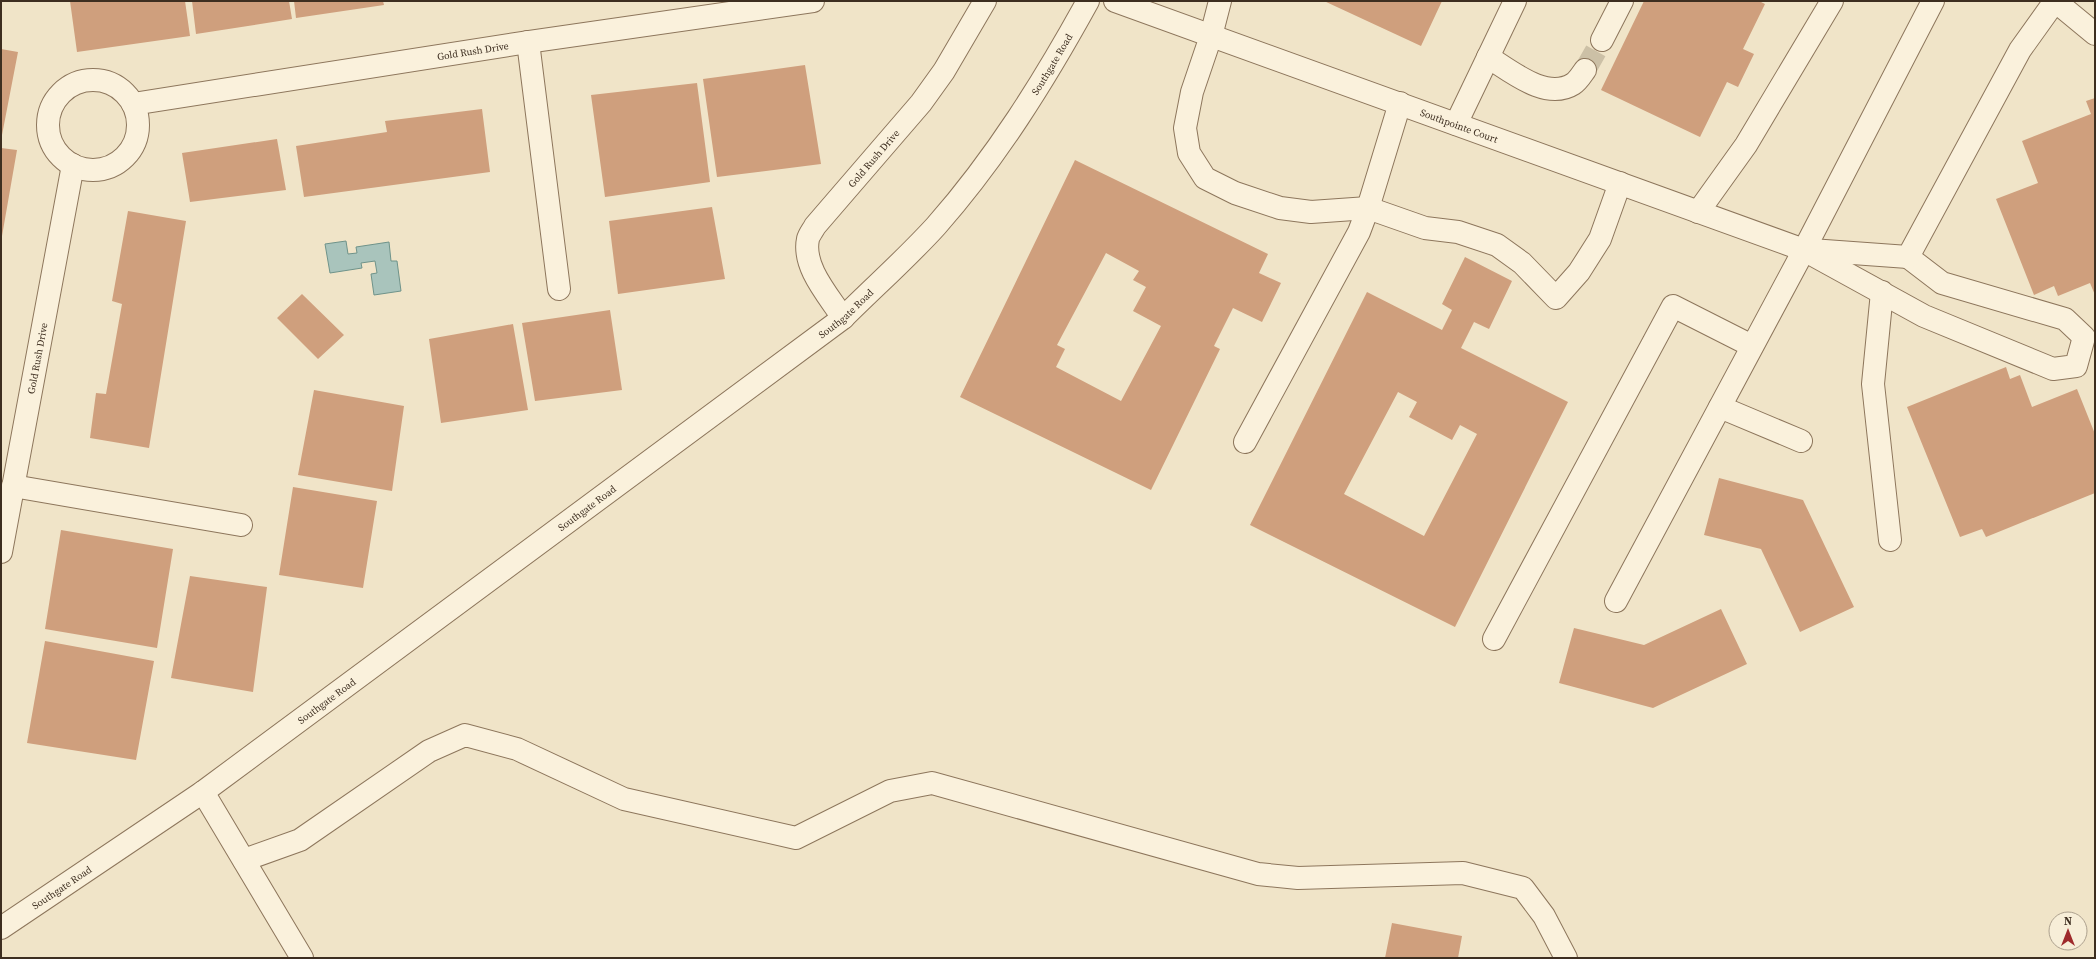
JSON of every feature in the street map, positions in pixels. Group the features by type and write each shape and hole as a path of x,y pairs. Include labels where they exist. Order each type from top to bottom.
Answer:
{"street":[{"name":"Gold Rush Drive","path":"133,104 528,42 813,1"},
{"name":"Gold Rush Drive","path":"843,318 814,273 807,256 808,239 815,226 921,103 944,71 985,1"},
{"name":"Southgate Road","path":"1,928 203,792 843,318 935,227 995,153 1036,89 1088,1"},
{"name":"Southpointe Court","path":"1115,1 1804,250"},
{"path":"1220,1 1211,36 1192,92 1185,128 1189,152 1205,178 1235,193 1280,208 1311,212 1368,208 1425,228 1458,232 1497,246 1522,263 1556,298 1579,272 1600,239 1620,183"},
{"path":"1456,124 1515,1"},
{"path":"1602,40 1622,1"},
{"path":"1698,212 1746,145 1832,1"},
{"path":"1616,601 1804,250 1933,1"},
{"path":"1908,257 2020,50 2055,1 2095,34"},
{"path":"528,42 559,289"},
{"path":"1488,58 1533,84 1547,88 1562,89 1575,84 1585,70"},
{"path":"93,79 113,84 126,93 133,104 138,119 137,135 132,148 114,165 89,170 73,165 60,156 49,136 48,121 50,111 57,97 78,82 93,79"},
{"path":"1245,442 1359,232 1368,208 1400,103"},
{"name":"Gold Rush Drive","path":"1,552 73,165"},
{"path":"1804,250 1908,257 1942,283 2065,319 2089,341 2076,366 2053,369 1924,316 1804,250"},
{"path":"1882,292 1873,384 1890,540"},
{"path":"1494,639 1673,306 1752,346"},
{"path":"1720,407 1801,441"},
{"path":"14,486 241,525"},
{"path":"244,860 300,840 429,752 465,735 517,749 624,799 796,838 890,791 932,783 1258,874 1298,878 1463,873 1523,888 1544,916 1566,958"},
{"path":"203,792 302,958"}],"water":[{"path":"346,241 348,254 357,253 356,247 389,242 391,261 397,261 401,291 374,295 371,274 377,273 375,261 361,263 362,268 330,273 325,244"}],"building":[{"path":"70,1 185,1 190,36 77,52"},
{"path":"192,1 289,1 292,19 196,34"},
{"path":"294,1 383,1 384,5 296,18"},
{"path":"1324,1 1442,1 1421,46"},
{"path":"1644,1 1759,1 1765,4 1743,49 1754,54 1738,87 1727,82 1700,137 1601,90"},
{"path":"1,49 18,52 2,135 1,135"},
{"path":"805,65 821,164 717,177 703,79"},
{"path":"697,83 710,182 605,197 591,95"},
{"path":"2095,98 2095,295 2090,283 2058,296 2054,286 2034,295 1996,199 2038,183 2022,141 2091,114 2086,101"},
{"path":"482,109 490,172 304,197 296,146 387,132 385,121"},
{"path":"277,139 286,190 190,202 182,153"},
{"path":"1,148 17,150 2,236 1,236"},
{"path":"1075,160 1268,254 1259,273 1281,283 1262,322 1233,308 1214,346 1220,349 1151,490 960,397","holes":["1106,253 1139,271 1133,280 1146,287 1133,311 1161,326 1121,401 1056,367 1065,349 1057,345"]},
{"path":"712,207 725,279 618,294 609,221"},
{"path":"128,211 186,221 149,448 90,438 96,393 106,394 122,304 112,301"},
{"path":"1465,257 1512,281 1489,329 1474,322 1461,348 1568,402 1455,627 1250,525 1367,292 1442,330 1452,310 1442,304","holes":["1398,392 1417,402 1409,417 1452,440 1460,425 1477,434 1424,536 1344,494"]},
{"path":"302,294 344,335 318,359 277,318"},
{"path":"610,310 622,390 535,401 522,323"},
{"path":"513,324 528,410 441,423 429,339"},
{"path":"2006,367 2010,379 2020,375 2032,407 2077,389 2095,434 2095,493 1986,537 1982,529 1960,537 1907,407"},
{"path":"314,390 404,406 392,491 298,475"},
{"path":"1719,478 1803,500 1854,607 1800,632 1761,549 1704,535"},
{"path":"293,487 377,501 363,588 279,575"},
{"path":"61,530 173,549 157,648 45,629"},
{"path":"190,576 267,587 253,692 171,678"},
{"path":"1721,609 1747,664 1653,708 1559,683 1574,628 1644,645"},
{"path":"45,641 154,661 136,760 27,743"},
{"path":"1392,923 1462,936 1458,958 1385,958"}],"tunnel":[{"path":"1585,70 1602,40"}]}
